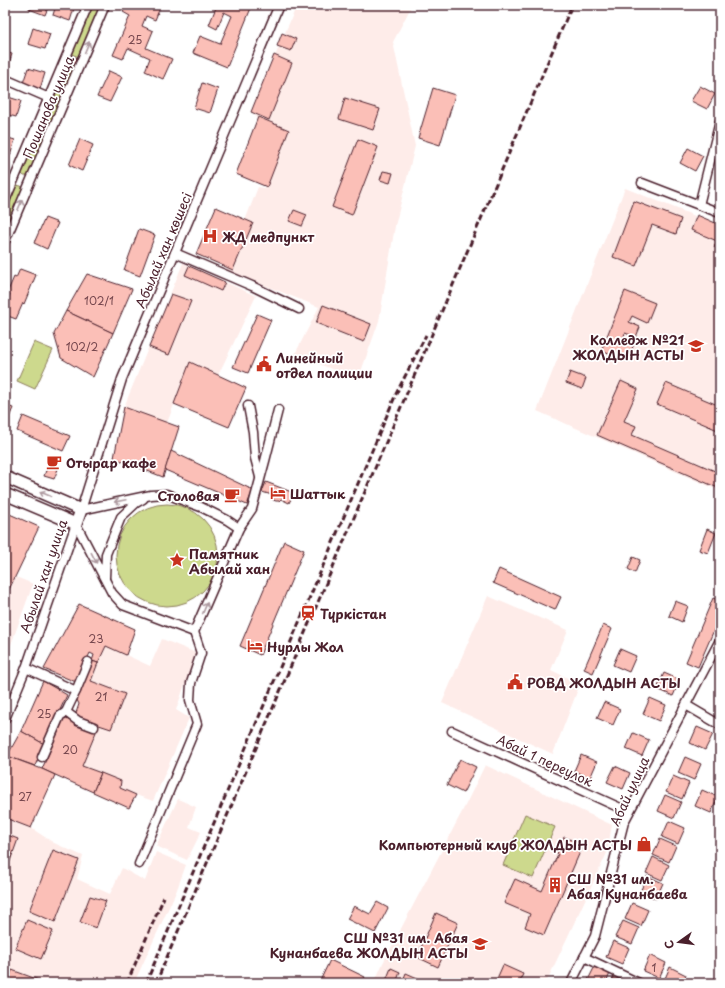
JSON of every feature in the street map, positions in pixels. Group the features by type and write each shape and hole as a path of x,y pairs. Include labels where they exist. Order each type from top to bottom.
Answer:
{"street":[{"name":"Пошанова улица","path":"5,202 88,5"},
{"name":"Пошанова улица","path":"5,241 105,5"},
{"name":"Абылай хан көшесі","path":"81,510 122,379 279,5"},
{"path":"5,79 48,98"},
{"path":"699,205 720,121"},
{"path":"642,183 720,213"},
{"path":"175,253 252,286 299,309"},
{"path":"248,406 253,432 255,458 260,478"},
{"path":"139,864 197,724 190,700 192,683 201,653 194,632 239,528 252,509 278,410"},
{"path":"5,477 81,510 151,495 166,494 202,507 239,528"},
{"path":"5,494 76,524 104,579 112,592 123,605 194,632"},
{"path":"104,579 106,554 121,517 136,503 151,495"},
{"name":"Абылай хан улица","path":"5,719 26,668 81,510"},
{"name":"Абай улица","path":"571,983 594,936 624,822 720,640"},
{"path":"42,756 60,716 66,712 88,662"},
{"path":"26,668 76,691"},
{"path":"686,704 720,725"},
{"path":"66,712 78,720 94,727"},
{"name":"Абай 1 переулок","path":"452,731 629,812"},
{"path":"584,957 639,983"}],"shaded area":[{"path":"297,5 412,5 393,42 415,146 395,226 379,321 358,380 295,354 319,307 226,270 258,187 264,188 285,132 257,122 253,107"},
{"path":"625,188 720,226 720,491 537,411"},
{"path":"183,263 256,296 218,375 190,363 167,423 124,407"},
{"path":"16,577 33,584 5,661 5,598"},
{"path":"488,596 568,630 551,670 580,684 553,754 442,703"},
{"path":"162,639 196,653 176,710 189,718 153,801 120,788 121,781 82,766 99,725 111,729 125,695 91,681 106,646 150,666"},
{"path":"485,765 612,825 607,853 546,983 374,983 383,963"},
{"path":"178,799 196,807 189,827 201,832 187,860 156,846"},
{"path":"5,818 31,828 54,843 83,856 77,879 110,894 122,868 145,881 156,852 186,865 176,892 134,983 5,983"}],"green space":[{"path":"92,5 101,5 79,57 71,54"},
{"path":"68,63 75,66 28,176 24,176 21,173"},
{"path":"16,185 21,186 24,189 5,232 5,211"},
{"path":"34,342 53,350 35,389 17,381"},
{"path":"167,504 186,508 203,519 214,536 218,555 214,574 203,591 186,602 167,606 148,602 131,591 120,574 116,555 120,536 131,519 148,508"},
{"path":"525,814 555,827 533,878 503,865"}],"building":[{"path":"30,5 49,5 45,15 29,9"},
{"path":"56,5 75,5 70,21 53,15"},
{"path":"126,5 161,5 155,20 146,16 142,26 153,31 146,48 172,59 163,79 145,71 150,58 128,48 123,59 113,55 130,16 123,12"},
{"path":"217,5 243,5 251,8 227,67 193,53 200,36 220,44 232,16 224,12 217,29 209,25"},
{"path":"33,28 50,34 45,49 28,44"},
{"path":"282,33 296,39 291,51 277,46"},
{"path":"5,52 12,54 7,70 5,69"},
{"path":"274,55 292,63 269,120 251,112"},
{"path":"73,56 77,58 75,63 71,61"},
{"path":"28,68 45,73 40,89 23,83"},
{"path":"109,71 122,77 110,102 97,97"},
{"path":"202,83 218,89 210,113 194,108"},
{"path":"700,86 715,94 707,109 691,101"},
{"path":"433,88 455,95 440,145 418,138"},
{"path":"5,96 21,101 16,117 5,114"},
{"path":"345,98 380,109 373,130 339,119"},
{"path":"258,117 289,130 267,187 236,174"},
{"path":"5,137 15,140 10,156 5,154"},
{"path":"80,139 93,145 82,171 69,165"},
{"path":"358,139 378,147 352,215 332,207"},
{"path":"688,148 703,156 695,171 680,163"},
{"path":"383,171 393,173 390,183 380,180"},
{"path":"634,201 681,219 676,234 652,225 636,266 613,257"},
{"path":"216,207 253,223 233,270 196,254"},
{"path":"294,210 307,215 302,226 289,221"},
{"path":"697,215 720,225 720,249 714,247 717,241 691,230"},
{"path":"45,218 58,223 47,249 34,243"},
{"path":"139,229 155,235 140,276 124,270"},
{"path":"189,266 225,282 221,291 185,275"},
{"path":"20,269 36,275 16,319 5,315 5,300 7,301 10,294 7,293 14,277 16,278"},
{"path":"87,274 132,289 113,333 66,311"},
{"path":"625,291 655,303 647,323 632,316 629,322 640,327 636,337 625,333 623,339 634,344 627,361 601,351"},
{"path":"171,294 191,301 169,355 149,347"},
{"path":"323,305 371,324 364,342 316,323"},
{"path":"66,311 113,333 93,377 61,358 54,334"},
{"path":"257,314 271,320 248,373 233,367"},
{"path":"190,362 246,388 229,427 174,404"},
{"path":"570,372 586,378 582,389 566,383"},
{"path":"621,381 638,389 624,421 636,426 632,435 715,471 718,463 720,464 720,482 718,488 597,435"},
{"path":"666,383 720,406 720,431 657,404"},
{"path":"5,405 13,408 6,425 5,424"},
{"path":"124,407 179,427 163,477 114,458"},
{"path":"23,416 70,436 63,451 17,431"},
{"path":"171,451 253,490 247,505 165,470"},
{"path":"48,465 58,469 54,479 44,476"},
{"name":"Шаттык","path":"266,482 294,493 289,503 281,499 279,501 273,500 272,495 262,492"},
{"path":"5,512 39,527 5,598"},
{"path":"707,529 716,533 708,553 699,550"},
{"name":"Түркістан","path":"284,541 304,550 260,655 240,646"},
{"path":"633,557 640,560 635,573 628,569"},
{"path":"499,569 561,597 555,610 493,583"},
{"path":"713,598 720,601 720,616 698,667 686,662"},
{"path":"675,601 688,606 682,622 669,616"},
{"path":"79,604 135,629 126,655 106,646 98,663 92,661 94,655 90,653 76,682 44,669"},
{"path":"603,625 612,629 593,673 584,669"},
{"path":"620,649 636,656 629,672 613,665"},
{"path":"92,661 98,663 91,681 125,694 111,729 75,716 79,704 76,698"},
{"path":"664,673 680,680 673,696 657,689"},
{"path":"43,681 67,695 44,744 21,731"},
{"path":"650,698 666,705 659,721 643,714"},
{"path":"604,702 620,709 613,725 597,718"},
{"path":"64,718 96,732 82,766 101,773 93,792 42,769"},
{"path":"697,727 713,734 705,750 690,743"},
{"path":"21,731 44,744 35,766 7,756"},
{"path":"633,733 649,740 642,756 626,749"},
{"path":"581,755 597,762 590,778 574,771"},
{"path":"7,756 55,775 31,828 5,818 5,762"},
{"path":"685,757 701,764 694,780 678,773"},
{"path":"460,759 476,767 463,793 447,785"},
{"path":"615,766 630,773 623,789 607,782"},
{"path":"101,773 121,781 120,788 136,795 129,808 93,792"},
{"path":"673,776 689,783 682,799 666,792"},
{"path":"702,790 718,797 711,813 695,806"},
{"path":"665,795 681,802 674,818 658,811"},
{"path":"669,821 685,828 678,844 662,837"},
{"path":"5,834 18,839 5,875"},
{"name":"СШ №31 им. Абая Кунанбаева","path":"564,837 583,845 544,935 525,927 530,914 504,903 515,879 542,891"},
{"path":"660,839 676,846 669,862 653,855"},
{"path":"53,850 79,860 55,922 29,911"},
{"path":"653,857 669,865 662,880 646,873"},
{"path":"647,876 663,883 656,899 640,892"},
{"path":"90,896 106,901 96,928 80,922"},
{"path":"377,902 388,908 375,933 347,919 354,906 370,914"},
{"path":"632,903 648,910 641,926 625,919"},
{"path":"436,913 458,923 438,967 417,957"},
{"path":"27,920 53,931 41,959 15,948"},
{"path":"623,921 639,928 632,944 615,937"},
{"path":"613,941 629,948 622,964 606,957"},
{"path":"650,955 666,963 659,978 643,971"},
{"path":"330,960 365,977 362,983 319,983"},
{"path":"596,964 611,971 606,983 595,983 588,980"},
{"path":"503,965 523,974 519,983 495,983"},
{"path":"670,967 686,975 683,983 663,983"},
{"path":"391,968 400,972 396,983 385,983"},
{"path":"12,970 39,980 38,983 7,983"},
{"path":"406,973 429,983 402,983"},
{"path":"614,976 630,983 611,983"}],"railway":[{"path":"156,983 572,5"},
{"path":"146,983 396,394 426,335"},
{"path":"127,983 164,897"}],"place":[{"name":"ЖД медпункт","path":"210,236"},
{"name":"Колледж №21 ЖОЛДЫН АСТЫ","path":"696,346"},
{"name":"Линейный отдел полиции","path":"264,364"},
{"name":"Отырар кафе","path":"54,462"},
{"name":"Шаттык","path":"278,493"},
{"name":"Столовая","path":"232,495"},
{"name":"Памятник Абылай хан","path":"177,560"},
{"name":"Түркістан","path":"308,613"},
{"name":"Нурлы Жол","path":"255,646"},
{"name":"РОВД ЖОЛДЫН АСТЫ","path":"515,682"},
{"name":"Компьютерный клуб ЖОЛДЫН АСТЫ","path":"644,844"},
{"name":"СШ №31 им. Абая Кунанбаева","path":"555,885"},
{"name":"СШ №31 им. Абая Кунанбаева ЖОЛДЫН АСТЫ","path":"480,944"}]}
